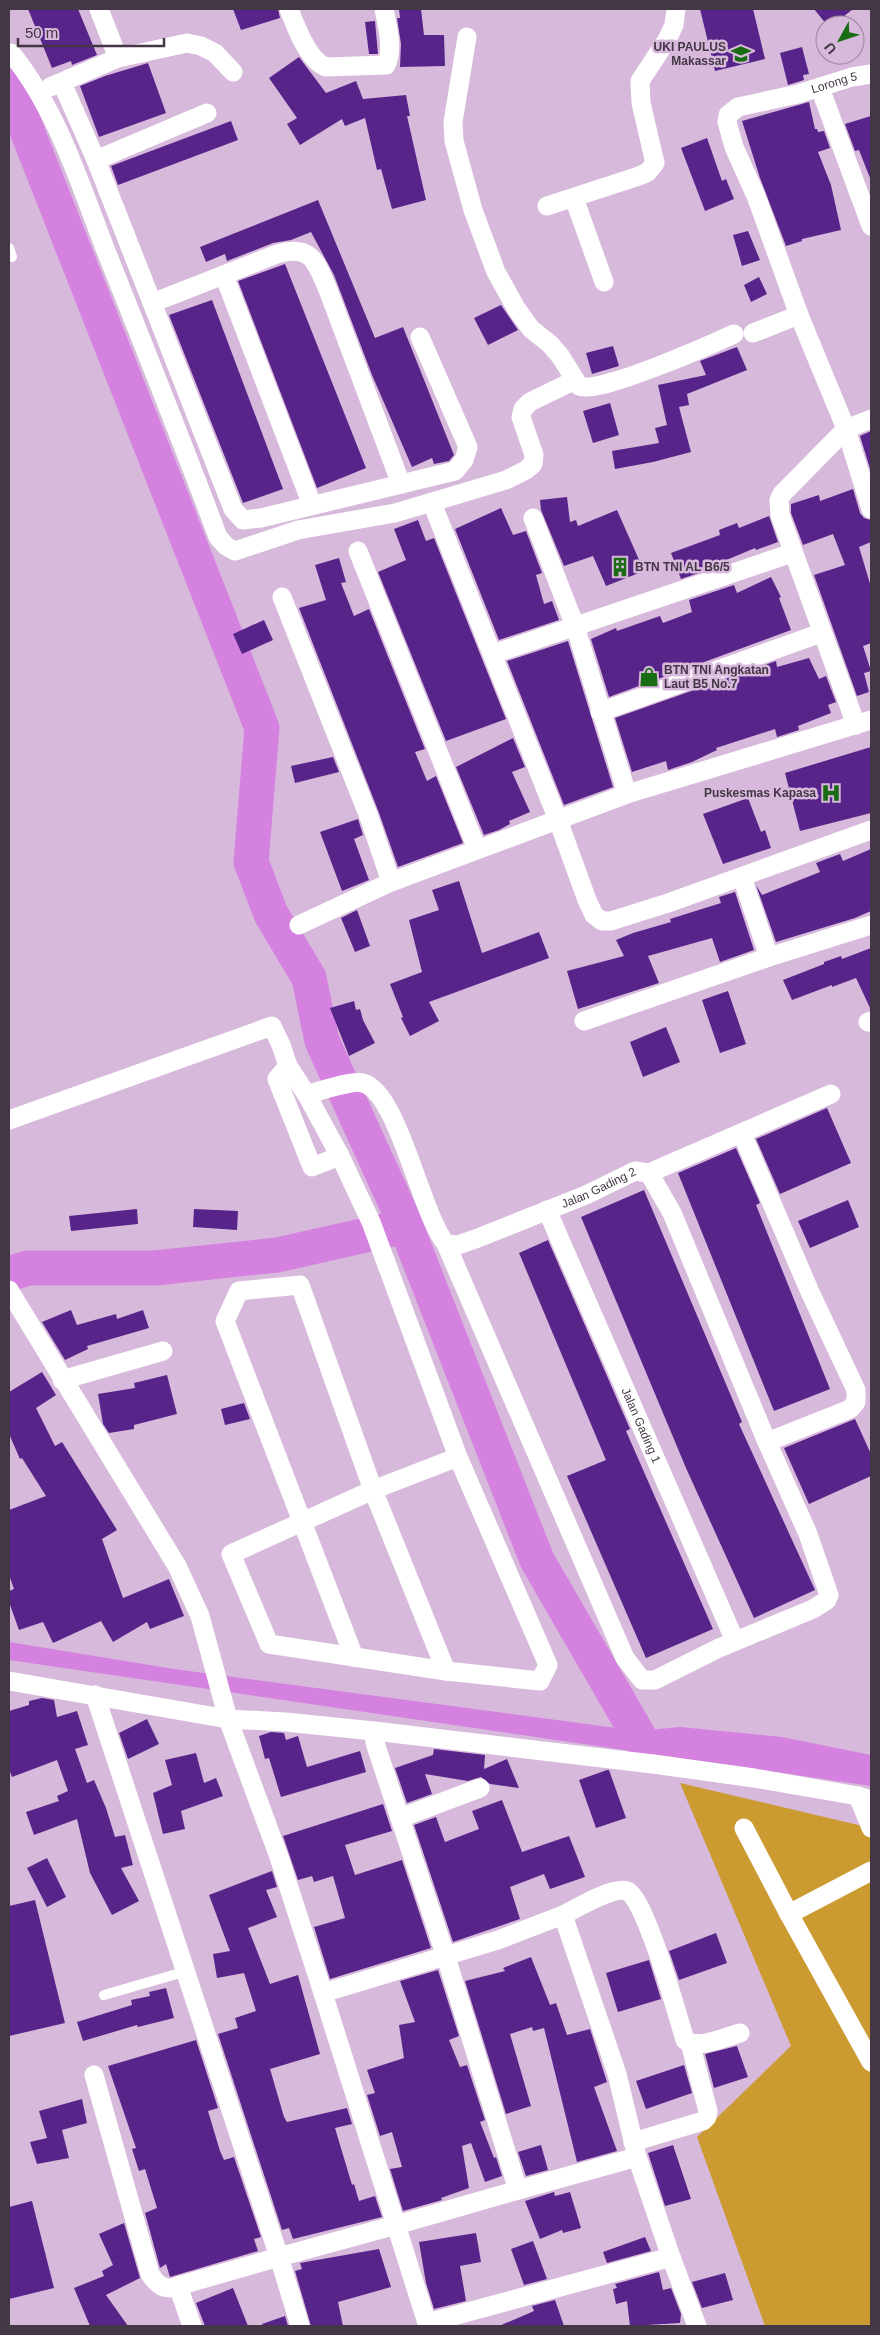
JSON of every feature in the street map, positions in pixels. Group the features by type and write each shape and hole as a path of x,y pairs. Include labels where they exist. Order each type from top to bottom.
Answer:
{"street":[{"path":"99,9 118,58"},
{"path":"289,9 308,49 320,64 326,67 386,65 389,44 384,9"},
{"path":"547,206 648,172 654,166 653,153 641,103 640,81 668,40 674,25 676,9"},
{"path":"467,37 453,122 454,142 473,210 496,272 530,329 550,344 575,380 584,389 601,386 799,316 846,429 871,509"},
{"path":"38,92 118,58 187,43 201,46 215,53 233,72"},
{"path":"9,52 25,70 38,92 72,164 218,537 226,546 235,551 298,530 395,514 506,480 526,470 532,464 534,455 521,417 523,409 530,402 575,380"},
{"name":"Lorong 5","path":"799,316 756,196 734,147 727,122 728,115 738,107 798,94 852,77 871,74"},
{"path":"62,83 96,160 233,509 243,520 261,518 455,471 464,460 468,447 420,337"},
{"path":"820,88 871,226"},
{"path":"96,160 207,113"},
{"path":"574,198 604,282"},
{"path":"152,303 292,250 308,254 318,266 328,290 401,484"},
{"path":"224,275 312,505"},
{"path":"299,925 391,882 627,794 863,723 821,633 779,512 781,496 846,429 871,419"},
{"path":"436,513 558,820 587,900 594,915 602,921 611,921 668,903 871,830"},
{"path":"533,518 575,626 600,712 627,794"},
{"path":"358,551 477,849"},
{"path":"493,654 792,553"},
{"path":"282,596 369,817 391,882"},
{"path":"600,712 821,633"},
{"path":"742,877 769,957"},
{"path":"584,1021 769,957 871,926"},
{"path":"9,1120 272,1026 288,1066 315,1092 340,1156 383,1251 458,1458 548,1666 540,1681 446,1671 269,1644 231,1554 373,1490 458,1458"},
{"path":"288,1066 277,1079 312,1168 340,1156"},
{"path":"315,1092 362,1082 374,1089 384,1102 416,1172 431,1220 446,1244 625,1658 642,1680 654,1680 735,1641 813,1610 827,1600 829,1595 808,1534 767,1442 672,1212 649,1174"},
{"name":"Jalan Gading 2","path":"446,1244 458,1245 478,1238 636,1171 649,1174 831,1094"},
{"path":"742,1134 810,1292 856,1390 856,1402 850,1409 767,1442"},
{"name":"Jalan Gading 1","path":"547,1210 735,1641"},
{"path":"354,1657 225,1321 238,1291 300,1285 373,1490 446,1671"},
{"path":"9,1290 62,1380 178,1566 200,1616 228,1719 279,1857 428,2325 671,2256"},
{"path":"62,1380 163,1351"},
{"path":"9,1681 228,1719 286,1722 672,1766 754,1778 865,1798 871,1828"},
{"path":"96,1695 187,1971 300,2326"},
{"path":"374,1732 375,1743 446,1957 518,2190"},
{"path":"400,1818 480,1788"},
{"path":"744,1828 871,2062"},
{"path":"789,1914 871,1871"},
{"path":"94,2075 150,2274 156,2284 164,2288 178,2286 518,2190 635,2149 703,2121 707,2117 708,2111 690,2044 686,2040 645,1916 634,1895 626,1890 614,1891 563,1915 498,1940 323,1993"},
{"path":"563,1915 617,2074 635,2149 697,2326"},
{"path":"690,2044 698,2044 740,2033"},
{"path":"178,2286 192,2326"}],"lane":[{"path":"104,1995 187,1971"}],"shaded area":[{"path":"9,1642 174,1669 639,1731 680,1727 782,1737 871,1755 871,1786 9,1660"},
{"path":"680,1783 871,1828 871,2326 765,2326 697,2137 791,2046"}],"building":[{"path":"28,9 78,9 97,55 72,65 71,61 52,68"},
{"path":"233,9 278,9 280,18 241,30"},
{"path":"399,9 421,9 424,35 444,35 445,66 400,67 401,44 397,18 400,18"},
{"path":"700,9 753,9 765,59 715,71"},
{"path":"814,9 853,9 846,15 819,15"},
{"path":"375,21 378,54 369,54 365,22"},
{"path":"802,47 809,74 803,75 804,80 788,85 780,53"},
{"path":"299,57 326,93 356,81 363,99 406,95 410,116 407,116 426,200 392,209 381,169 377,170 365,118 345,126 342,119 300,145 287,124 297,118 269,78"},
{"path":"148,63 166,113 99,137 80,86"},
{"path":"809,102 815,129 818,132 824,131 830,148 818,152 831,185 841,230 802,239 802,241 786,246 760,178 742,121"},
{"path":"871,116 870,178 859,150 855,151 845,124"},
{"path":"231,121 238,140 118,185 111,166"},
{"path":"707,138 722,181 726,179 734,199 705,211 681,148"},
{"path":"318,200 375,338 403,327 454,455 449,461 434,464 432,458 412,467 372,375 334,275 311,232 291,240 273,243 227,261 225,254 206,262 200,247"},
{"path":"748,231 760,260 742,266 733,235"},
{"path":"285,264 366,468 317,488 238,281"},
{"path":"759,277 767,294 751,302 744,285"},
{"path":"212,300 283,489 243,503 169,315"},
{"path":"501,305 518,330 488,345 474,318"},
{"path":"613,346 619,366 592,374 586,353"},
{"path":"737,347 747,370 687,394 689,405 679,407 691,452 615,469 612,451 659,443 655,428 667,425 658,385 706,375 700,361"},
{"path":"610,403 619,435 593,443 583,411"},
{"path":"871,431 871,472 860,436"},
{"path":"853,489 860,513 864,518 871,520 871,542 859,547 871,587 871,643 863,646 871,671 864,673 869,692 857,696 814,575 845,565 833,534 803,545 791,513 791,504 819,495 820,501"},
{"path":"567,497 570,522 576,520 578,526 617,510 644,571 606,586 593,556 564,566 541,510 540,500"},
{"path":"501,508 513,535 526,531 542,573 536,575 544,604 552,601 559,620 499,640 455,529"},
{"path":"769,516 778,542 756,550 755,548 724,561 725,564 681,579 671,553 720,535 719,530 737,523 739,528"},
{"path":"418,520 426,541 434,538 506,719 446,741 378,572 406,560 394,529"},
{"path":"339,558 346,582 341,583 354,616 369,609 425,749 415,752 427,781 436,776 463,843 398,867 379,813 299,608 326,600 315,565"},
{"path":"771,577 781,597 779,598 791,630 609,697 591,639 616,628 617,631 660,616 663,623 692,612 689,600 734,585 737,593"},
{"path":"264,620 273,640 242,654 233,634"},
{"path":"568,641 613,787 564,805 507,661"},
{"path":"809,658 819,679 826,676 836,702 828,705 831,713 798,726 799,730 777,737 775,729 716,748 717,750 692,762 668,770 666,761 632,772 615,718 776,661 777,667"},
{"path":"513,738 525,767 512,772 530,812 509,821 510,824 499,830 484,835 456,767"},
{"name":"Puskesmas Kapasa","path":"871,747 871,813 800,831 785,773"},
{"path":"333,757 339,772 295,783 291,766"},
{"path":"748,798 761,832 765,830 771,848 723,864 703,814"},
{"path":"358,819 363,835 354,839 369,880 342,891 320,832"},
{"path":"871,849 871,911 855,918 776,942 756,885 762,895 820,872 816,863 840,854 843,861"},
{"path":"459,881 482,953 539,932 549,958 429,1002 439,1021 410,1036 401,1018 403,1017 390,984 422,972 409,920 439,910 432,890"},
{"path":"735,892 754,950 720,962 712,938 648,956 659,983 578,1009 567,971 624,956 616,940 671,922 670,919 721,903 719,897"},
{"path":"357,910 370,946 355,952 341,918"},
{"path":"871,948 871,1010 856,978 792,1000 783,980 824,964 824,962 841,956 842,959"},
{"path":"728,991 746,1044 720,1053 702,1000"},
{"path":"354,1001 356,1010 360,1009 363,1020 375,1043 349,1056 330,1008"},
{"path":"666,1027 680,1062 643,1077 630,1042"},
{"path":"827,1108 851,1163 780,1194 756,1139"},
{"path":"736,1148 760,1203 756,1205 830,1389 774,1411 678,1173"},
{"path":"644,1190 742,1422 739,1424 815,1590 754,1618 686,1468 581,1217"},
{"path":"848,1200 859,1227 810,1248 798,1221"},
{"path":"137,1209 138,1224 71,1231 69,1216"},
{"path":"194,1209 238,1211 237,1230 193,1227"},
{"path":"548,1240 630,1429 626,1431 713,1629 646,1658 567,1476 606,1460 519,1253"},
{"path":"71,1310 77,1325 116,1314 117,1319 143,1310 149,1328 87,1346 88,1349 65,1360 42,1322"},
{"path":"42,1372 56,1395 36,1408 55,1446 62,1442 117,1530 102,1539 123,1598 169,1579 184,1616 150,1629 147,1622 113,1642 101,1621 53,1643 43,1622 19,1630 9,1602 9,1591 14,1589 9,1575 9,1510 46,1496 22,1458 20,1459 9,1434 9,1392"},
{"path":"167,1375 177,1414 134,1425 134,1429 109,1433 103,1424 98,1394 135,1388 134,1383"},
{"path":"244,1403 250,1419 225,1425 221,1409"},
{"path":"855,1419 871,1454 871,1476 809,1504 784,1448"},
{"path":"42,1698 54,1700 57,1717 77,1711 88,1745 75,1749 87,1783 94,1780 106,1808 115,1837 125,1835 133,1865 121,1868 139,1901 112,1915 90,1873 77,1819 34,1835 26,1812 59,1801 57,1796 68,1791 57,1760 12,1777 9,1769 9,1711 29,1705 29,1701"},
{"path":"147,1719 159,1744 128,1759 119,1733"},
{"path":"271,1732 284,1733 286,1740 298,1736 307,1767 360,1751 366,1772 281,1797 269,1758 265,1759 259,1736"},
{"path":"434,1749 485,1755 484,1769 507,1759 519,1788 490,1784 481,1777 468,1781 425,1774 432,1794 407,1803 395,1768 433,1755"},
{"path":"196,1753 204,1783 216,1778 223,1796 181,1811 185,1829 163,1834 153,1793 172,1785 165,1760"},
{"path":"609,1770 626,1818 596,1828 579,1780"},
{"path":"502,1800 522,1852 569,1836 585,1877 550,1889 544,1874 510,1887 520,1919 453,1942 414,1825 436,1817 445,1842 479,1829 472,1811"},
{"path":"383,1804 392,1831 345,1845 355,1875 402,1860 431,1948 330,1979 314,1927 345,1918 333,1876 314,1882 312,1876 298,1880 283,1836"},
{"path":"47,1858 66,1897 47,1907 27,1868"},
{"path":"272,1871 277,1887 266,1890 277,1917 248,1928 270,1984 298,1975 320,2054 270,2069 284,2117 287,2122 347,2108 352,2124 335,2128 352,2185 354,2184 359,2201 375,2196 382,2217 293,2239 289,2228 282,2230 218,2034 238,2028 235,2018 256,2011 244,1973 217,1978 213,1954 230,1951 209,1895"},
{"path":"35,1900 65,2023 9,2036 9,1906"},
{"path":"716,1933 727,1963 679,1980 669,1951"},
{"path":"531,1957 550,2005 556,2003 567,2035 590,2029 607,2082 594,2087 617,2151 577,2162 544,2028 533,2031 532,2027 510,2034 531,2106 506,2114 465,1981 505,1971 503,1968"},
{"path":"649,1960 661,1999 618,2012 606,1973"},
{"path":"438,1970 459,2036 449,2040 460,2067 467,2065 485,2120 480,2122 494,2158 496,2157 502,2176 485,2182 471,2143 462,2146 469,2188 441,2198 442,2200 403,2211 390,2169 402,2167 392,2132 380,2136 367,2095 375,2093 367,2070 404,2058 399,2025 415,2022 400,1981"},
{"path":"166,1988 174,2018 138,2027 137,2025 83,2041 77,2022 132,2005 131,2000 150,1996 149,1992"},
{"path":"196,2040 218,2108 208,2111 220,2151 224,2160 234,2157 261,2237 254,2239 258,2251 170,2277 166,2264 160,2268 145,2213 157,2208 145,2169 139,2171 132,2149 136,2148 108,2066"},
{"path":"737,2046 748,2077 714,2088 705,2054"},
{"path":"684,2065 692,2093 646,2109 636,2081"},
{"path":"82,2099 87,2123 62,2130 69,2158 37,2164 30,2142 47,2138 39,2111"},
{"path":"541,2145 548,2170 526,2176 518,2152"},
{"path":"673,2145 691,2199 665,2206 648,2153"},
{"path":"554,2192 555,2196 570,2192 581,2228 563,2233 562,2230 540,2239 525,2201"},
{"path":"32,2201 54,2288 9,2299 9,2207"},
{"path":"124,2223 140,2278 106,2295 128,2326 90,2326 74,2288 104,2276 102,2271 113,2265 99,2234"},
{"path":"476,2233 481,2262 460,2266 466,2301 434,2309 426,2283 419,2242"},
{"path":"645,2237 651,2251 607,2263 603,2252"},
{"path":"533,2241 547,2279 524,2285 511,2249"},
{"path":"379,2249 391,2287 338,2302 343,2326 311,2326 295,2271 302,2269 300,2263"},
{"path":"659,2272 663,2290 671,2288 681,2314 680,2323 630,2326 627,2301 616,2304 613,2289 617,2288 615,2284"},
{"path":"725,2273 733,2300 702,2308 692,2282"},
{"path":"233,2288 248,2326 205,2326 196,2303"},
{"path":"555,2300 564,2326 499,2326 534,2311 532,2306"},
{"path":"285,2316 288,2326 263,2326 262,2324"}],"waterway":[{"path":"9,85 262,728 251,862 271,914 309,978 322,1041 403,1219 537,1560 641,1740"},
{"path":"9,1274 28,1268 155,1268 277,1255 406,1226"}],"place":[{"name":"UKI PAULUS Makassar","path":"741,54"},
{"name":"BTN TNI AL B6/5","path":"620,567"},
{"name":"BTN TNI Angkatan Laut B5 No.7","path":"649,677"},
{"name":"Puskesmas Kapasa","path":"831,793"}]}
